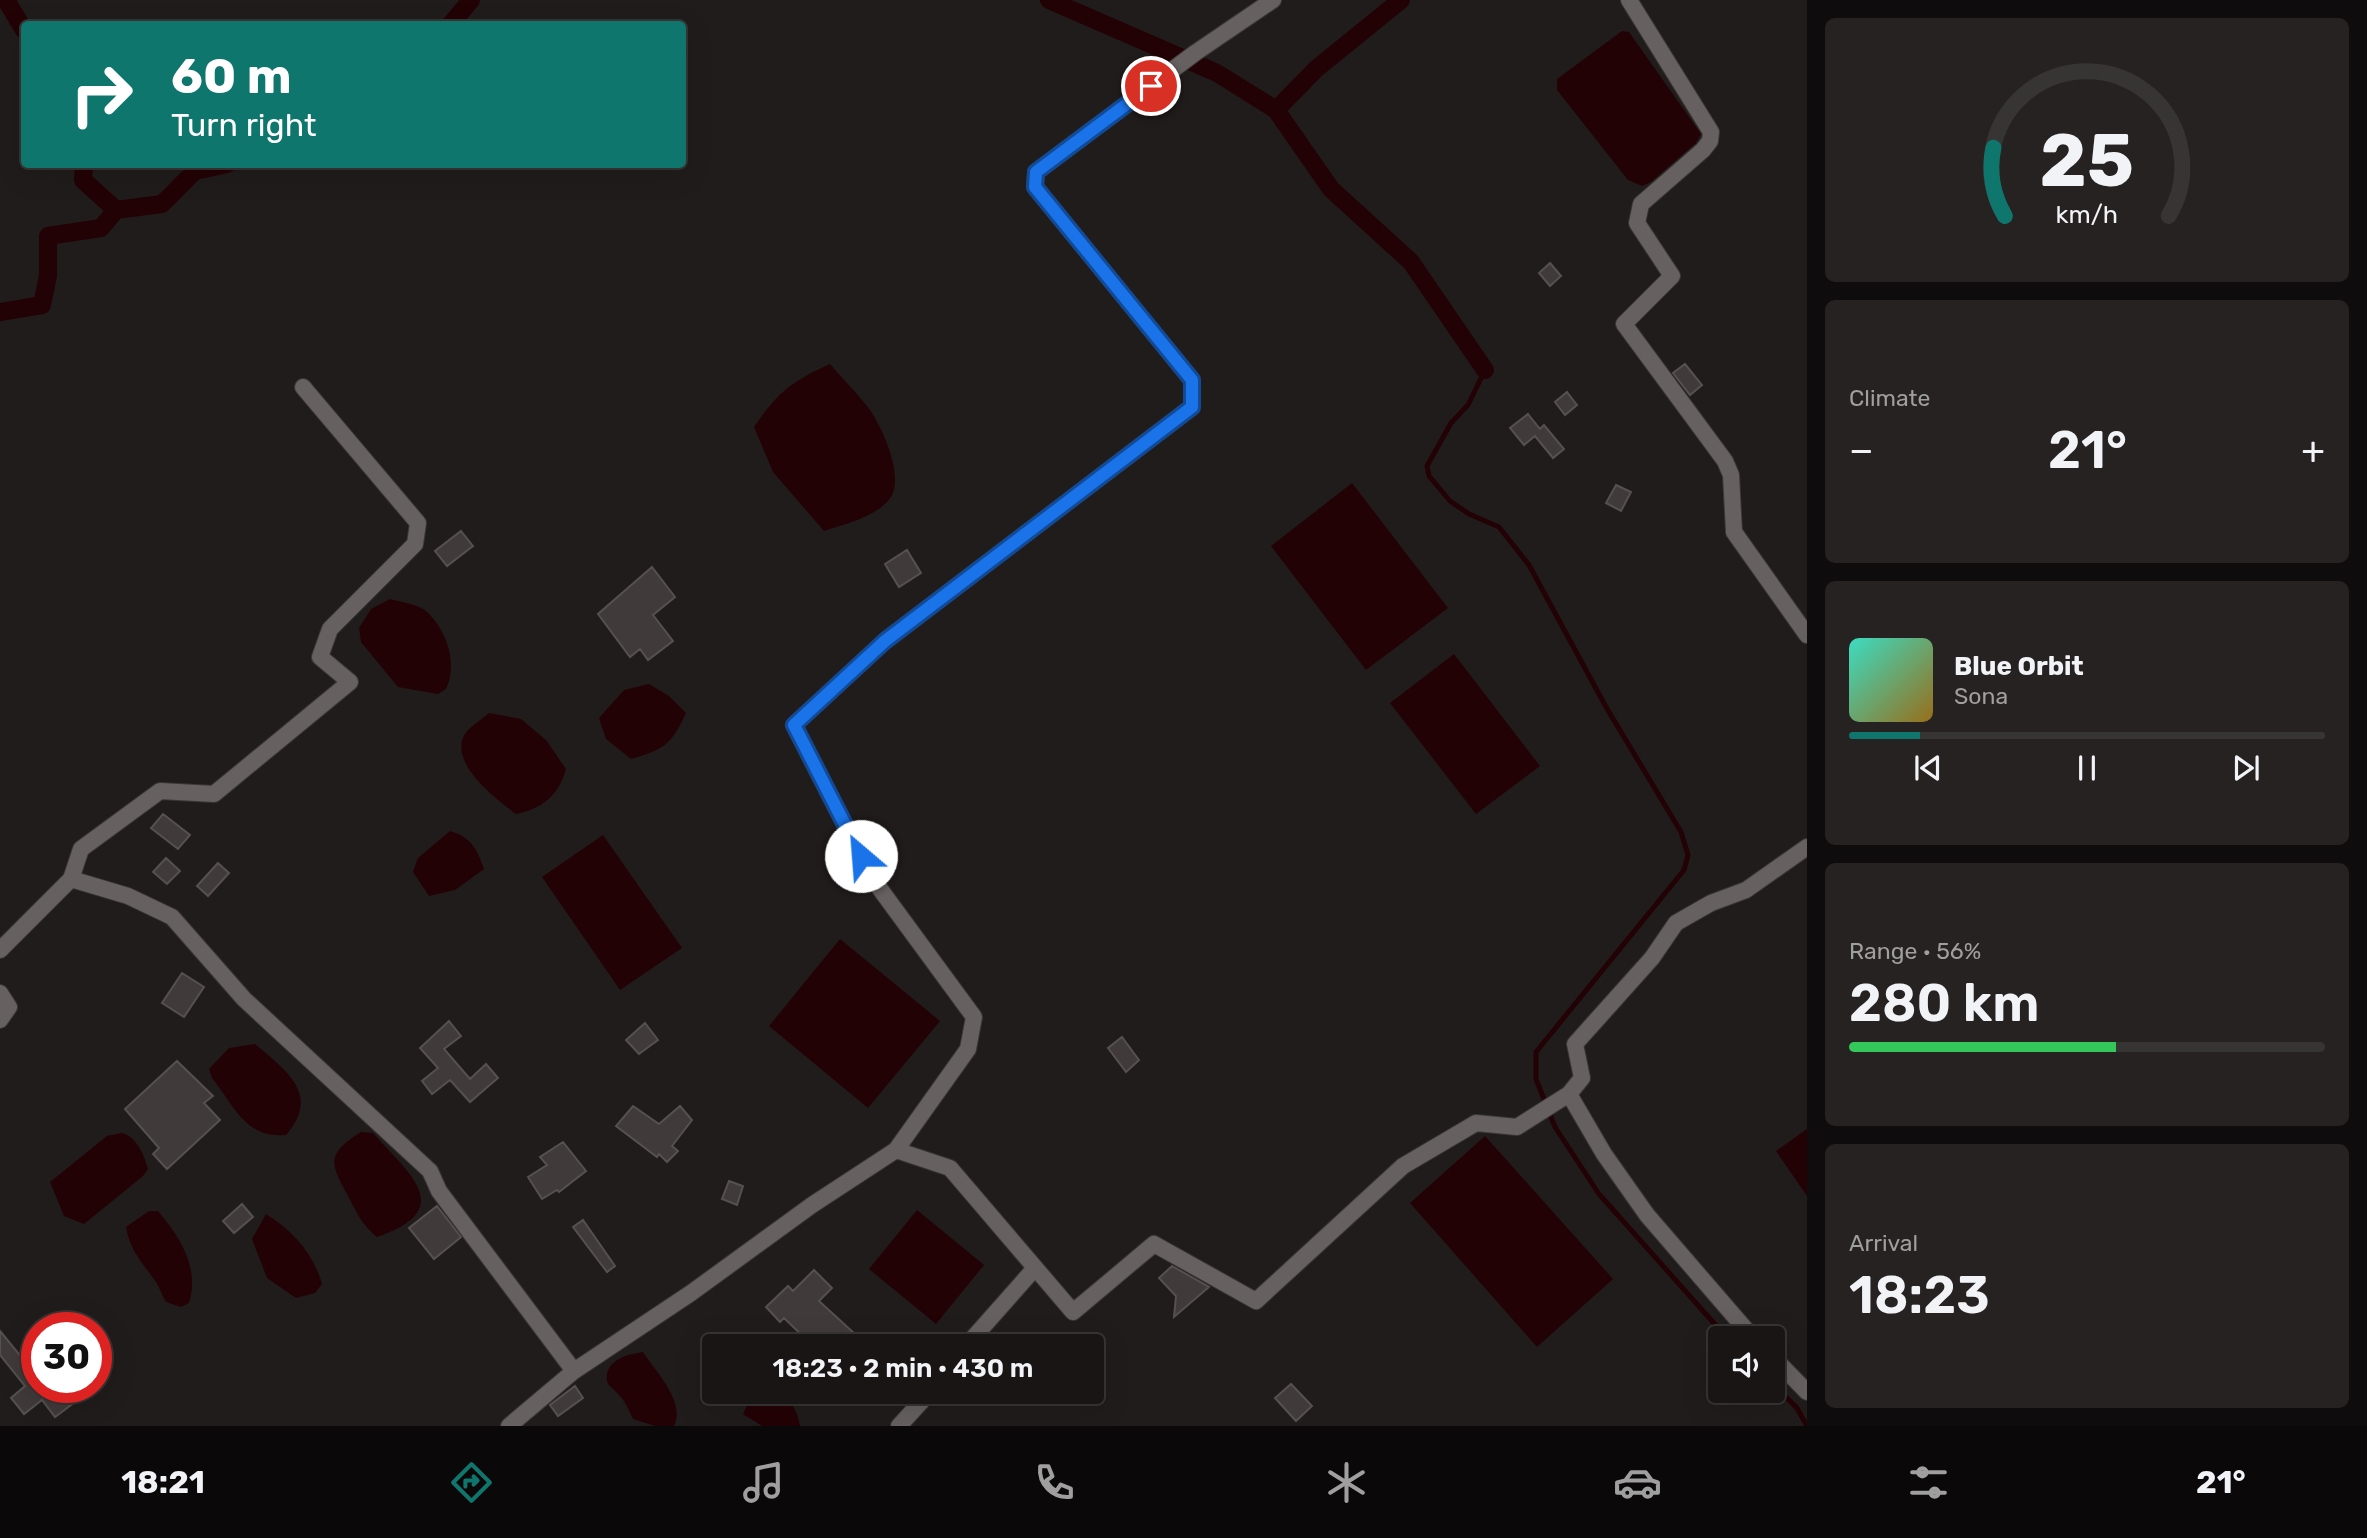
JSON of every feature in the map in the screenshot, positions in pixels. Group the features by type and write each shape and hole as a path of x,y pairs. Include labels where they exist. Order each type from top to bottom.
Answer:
{"street":[{"path":"509,1426 574,1371 691,1293 812,1205 896,1150 968,1049 974,1017 872,878 794,725 885,641 1192,407 1192,380 1035,187 1036,172 1195,54 1273,0"},
{"path":"1629,0 1711,132 1710,141 1703,150 1642,204 1637,223 1672,276 1624,324 1725,461 1731,475 1734,532 1807,635"},
{"path":"0,950 71,879 81,849 160,791 214,794 350,682 320,657 330,629 415,544 418,523 303,387"},
{"path":"896,1150 950,1168 1073,1312 1154,1244 1256,1301 1404,1166 1476,1123 1517,1127 1564,1097 1582,1078 1575,1044 1652,958 1676,923 1711,903 1746,890 1807,846"},
{"path":"71,879 128,897 172,917 244,999 430,1171 439,1191 574,1371"},
{"path":"0,993 9,1007 0,1020"},
{"path":"1564,1097 1647,1215 1743,1326"},
{"path":"977,1334 1035,1268"},
{"path":"1785,1369 1807,1392"},
{"path":"899,1426 919,1404"}],"shaded area":[{"path":"1622,31 1629,32 1701,134 1696,143 1651,182 1642,186 1628,180 1557,90 1557,79"},
{"path":"830,364 861,398 875,419 891,455 895,481 893,492 882,507 858,520 824,531 773,472 754,427 786,389"},
{"path":"1352,483 1448,608 1366,670 1271,546"},
{"path":"390,599 424,609 440,628 451,658 451,669 446,689 438,694 398,687 361,642 359,628 371,609"},
{"path":"1454,654 1540,766 1476,814 1390,703"},
{"path":"649,684 669,696 686,713 666,744 631,759 606,739 599,718 624,690"},
{"path":"489,713 521,719 546,740 566,769 554,793 534,809 516,814 486,789 467,766 462,754 462,742 467,731"},
{"path":"450,831 472,845 484,869 455,890 429,896 413,872 418,858"},
{"path":"603,835 682,948 620,990 542,877"},
{"path":"840,939 940,1021 868,1108 769,1026"},
{"path":"255,1044 288,1074 300,1096 296,1121 286,1135 272,1135 251,1126 235,1110 212,1078 209,1069 229,1048"},
{"path":"1807,1129 1807,1196 1776,1151"},
{"path":"361,1132 373,1133 400,1163 419,1190 421,1203 416,1215 402,1226 377,1237 358,1214 335,1168 336,1154 341,1147"},
{"path":"122,1133 136,1142 148,1169 84,1224 64,1216 50,1182 107,1136"},
{"path":"1485,1136 1613,1279 1537,1347 1410,1203"},
{"path":"917,1210 984,1265 936,1324 869,1269"},
{"path":"149,1211 158,1211 166,1221 180,1242 190,1265 192,1290 189,1303 181,1307 166,1302 134,1250 128,1235 126,1227"},
{"path":"266,1214 293,1235 313,1262 322,1284 315,1293 296,1298 267,1278 252,1239"},
{"path":"643,1352 673,1397 677,1417 674,1426 655,1426 633,1419 623,1400 608,1383 607,1374 613,1363 631,1354"},
{"path":"748,1404 791,1404 800,1426 762,1426 743,1414"}],"building":[{"path":"1550,263 1561,276 1550,286 1539,273"},
{"path":"1685,364 1702,385 1690,395 1673,373"},
{"path":"1567,392 1577,405 1565,415 1555,402"},
{"path":"1528,414 1540,429 1544,425 1564,449 1553,458 1535,436 1524,445 1510,428"},
{"path":"1616,485 1631,492 1621,511 1606,503"},
{"path":"461,531 473,546 447,566 435,551"},
{"path":"907,550 921,573 899,587 885,564"},
{"path":"652,567 675,597 653,615 673,641 648,660 640,649 630,657 598,614"},
{"path":"163,814 190,835 178,849 151,828"},
{"path":"166,858 180,871 167,884 153,872"},
{"path":"218,863 229,873 208,896 197,886"},
{"path":"182,973 204,987 184,1017 162,1003"},
{"path":"449,1021 461,1036 444,1049 470,1079 486,1064 498,1078 470,1102 450,1080 432,1094 422,1081 438,1068 420,1048"},
{"path":"645,1023 658,1040 639,1054 626,1040"},
{"path":"1122,1037 1139,1060 1126,1072 1108,1048"},
{"path":"177,1061 213,1096 204,1103 220,1120 167,1169 153,1154 159,1148 125,1109"},
{"path":"633,1106 659,1124 680,1106 692,1120 672,1146 678,1151 667,1162 616,1126"},
{"path":"563,1142 586,1171 559,1192 557,1190 542,1199 528,1177 547,1165 540,1157"},
{"path":"729,1181 743,1186 737,1205 722,1199"},
{"path":"242,1204 253,1217 234,1233 223,1221"},
{"path":"437,1206 461,1237 434,1259 409,1228"},
{"path":"583,1220 615,1266 607,1272 573,1227"},
{"path":"1172,1266 1209,1287 1174,1317 1176,1296 1159,1278"},
{"path":"814,1270 832,1288 819,1301 855,1334 801,1334 784,1318 780,1322 766,1307 788,1286 793,1291"},
{"path":"0,1331 21,1357 21,1381 0,1355"},
{"path":"1291,1384 1312,1406 1296,1421 1275,1398"},
{"path":"575,1386 583,1398 558,1416 550,1405"},
{"path":"21,1389 21,1403 38,1403 24,1414 11,1398"},
{"path":"44,1403 74,1403 55,1417"}],"waterway":[{"path":"6,0 21,25"},
{"path":"454,21 471,0"},
{"path":"1049,0 1217,73 1276,110 1331,189 1411,262 1485,370"},
{"path":"1276,110 1316,69 1401,0"},
{"path":"84,168 83,180 116,210 162,204 195,171 209,168"},
{"path":"0,312 42,305 48,276 48,236 101,228 116,210"},
{"path":"1485,370 1468,405 1451,423 1427,466 1429,476 1450,501 1469,514 1499,527 1529,565 1606,707 1681,832 1688,855 1684,870 1536,1052 1536,1079 1555,1127 1599,1194 1716,1326"},
{"path":"1785,1396 1797,1408 1807,1426"}],"route":[{"path":"861,856 794,725 885,641 1192,407 1192,380 1035,187 1036,172 1151,86"}]}
